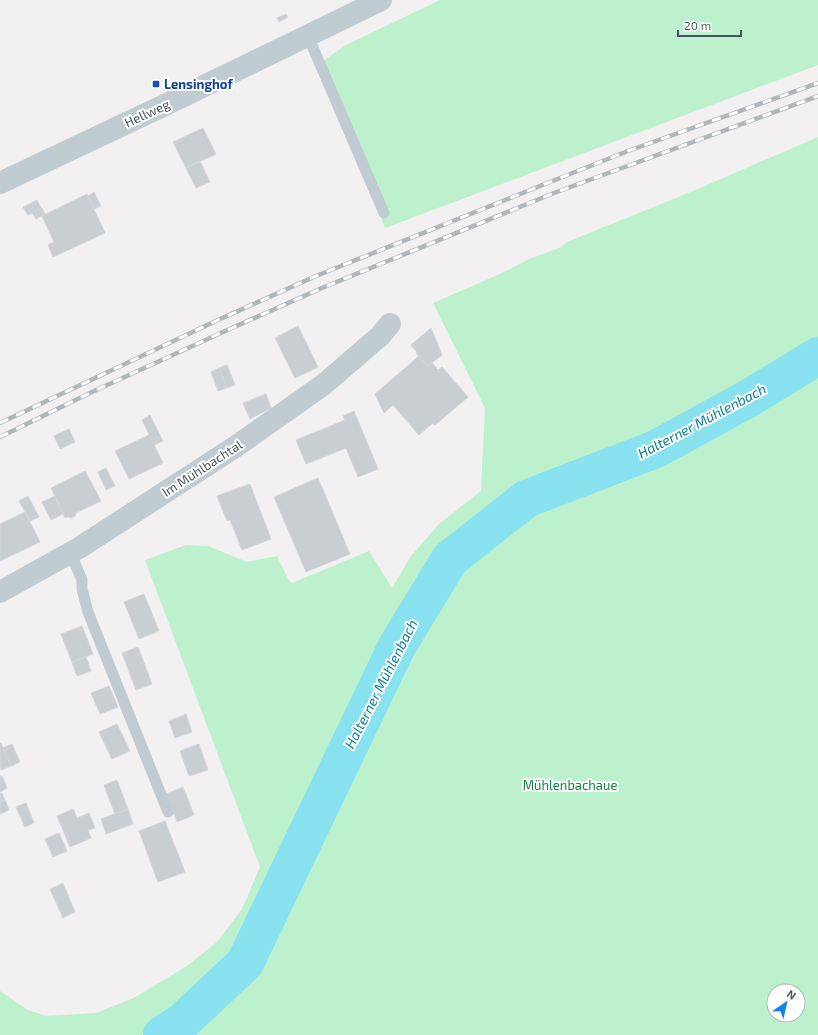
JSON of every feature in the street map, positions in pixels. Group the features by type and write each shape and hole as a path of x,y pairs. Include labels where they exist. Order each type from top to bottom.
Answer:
{"street":[{"name":"Hellweg","path":"0,183 381,0"},
{"name":"Im Mühlbachtal","path":"0,592 70,552 235,446 323,385 380,336 390,324"}],"lane":[{"path":"308,36 384,212"},
{"path":"70,552 82,580 82,589 88,612 168,812"}],"green space":[{"path":"440,0 818,0 818,65 385,228 320,63 346,45"},
{"name":"Mühlenbachaue","path":"818,137 818,1035 0,1035 0,991 28,1010 46,1016 96,1013 134,998 187,966 217,942 242,909 260,867 145,560 186,545 208,546 247,562 277,556 289,581 292,583 369,551 392,588 411,556 439,524 481,491 485,408 433,303 502,273 529,259 559,248 567,242 693,191"}],"building":[{"path":"286,14 288,17 279,22 277,18"},
{"path":"203,128 216,154 186,168 173,142"},
{"path":"200,161 210,182 196,188 186,168"},
{"path":"94,192 101,206 94,209 87,194 88,196"},
{"path":"87,194 105,233 53,257 48,245 54,242 42,216"},
{"path":"37,200 41,208 28,215 23,207"},
{"path":"42,208 45,214 36,219 32,213"},
{"path":"298,326 318,367 295,378 275,338"},
{"path":"431,328 442,355 428,366 411,345"},
{"path":"419,356 428,366 432,363 438,370 442,367 468,397 435,425 433,423 419,435 393,405 384,413 375,394"},
{"path":"227,365 235,385 227,388 219,368"},
{"path":"219,368 227,388 218,391 211,372"},
{"path":"266,394 271,408 250,419 243,403"},
{"path":"354,411 378,469 358,477 346,448 306,464 296,440 345,420 343,416"},
{"path":"150,415 163,441 154,445 142,420"},
{"path":"69,429 75,442 60,449 54,436"},
{"path":"149,435 163,463 129,479 115,451"},
{"path":"106,468 115,486 106,490 98,472"},
{"path":"85,471 101,501 76,513 75,516 71,518 65,518 51,488"},
{"path":"318,478 350,554 306,572 274,497"},
{"path":"250,484 271,539 242,550 230,520 227,521 217,496"},
{"path":"28,496 39,517 30,521 19,501"},
{"path":"55,496 63,514 51,520 42,502"},
{"path":"25,512 40,542 0,561 0,524"},
{"path":"144,594 159,631 139,639 124,602"},
{"path":"82,626 93,654 72,662 61,634"},
{"path":"138,647 152,684 136,690 122,653"},
{"path":"86,657 91,671 77,676 72,662"},
{"path":"109,686 118,707 100,714 91,693"},
{"path":"186,714 192,732 175,738 169,721"},
{"path":"117,724 130,751 112,759 99,732"},
{"path":"0,743 11,766 1,770 0,767"},
{"path":"12,744 20,762 11,766 3,748"},
{"path":"199,744 208,770 189,776 180,751"},
{"path":"0,776 2,776 7,788 0,792"},
{"path":"117,780 128,809 115,814 104,785"},
{"path":"183,787 194,815 177,822 166,794"},
{"path":"2,793 5,800 0,802 0,794"},
{"path":"5,800 9,810 0,814 0,802"},
{"path":"26,803 34,823 25,827 16,807"},
{"path":"73,809 77,818 89,813 95,828 88,830 91,838 70,847 57,816"},
{"path":"128,809 133,824 106,834 101,819"},
{"path":"165,821 185,872 158,882 139,831"},
{"path":"59,833 67,851 53,857 45,839"},
{"path":"63,883 75,912 63,918 50,889"}],"waterway":[{"name":"Halterner Mühlenbach","path":"162,1035 182,1022 245,963 397,646 450,559 526,499 656,449 751,397 818,356"}],"railway":[{"path":"0,423 218,320 316,276 628,151 818,83"},
{"path":"0,437 92,392 322,288 554,193 818,96"}],"place":[{"name":"Lensinghof","path":"156,84"}]}
